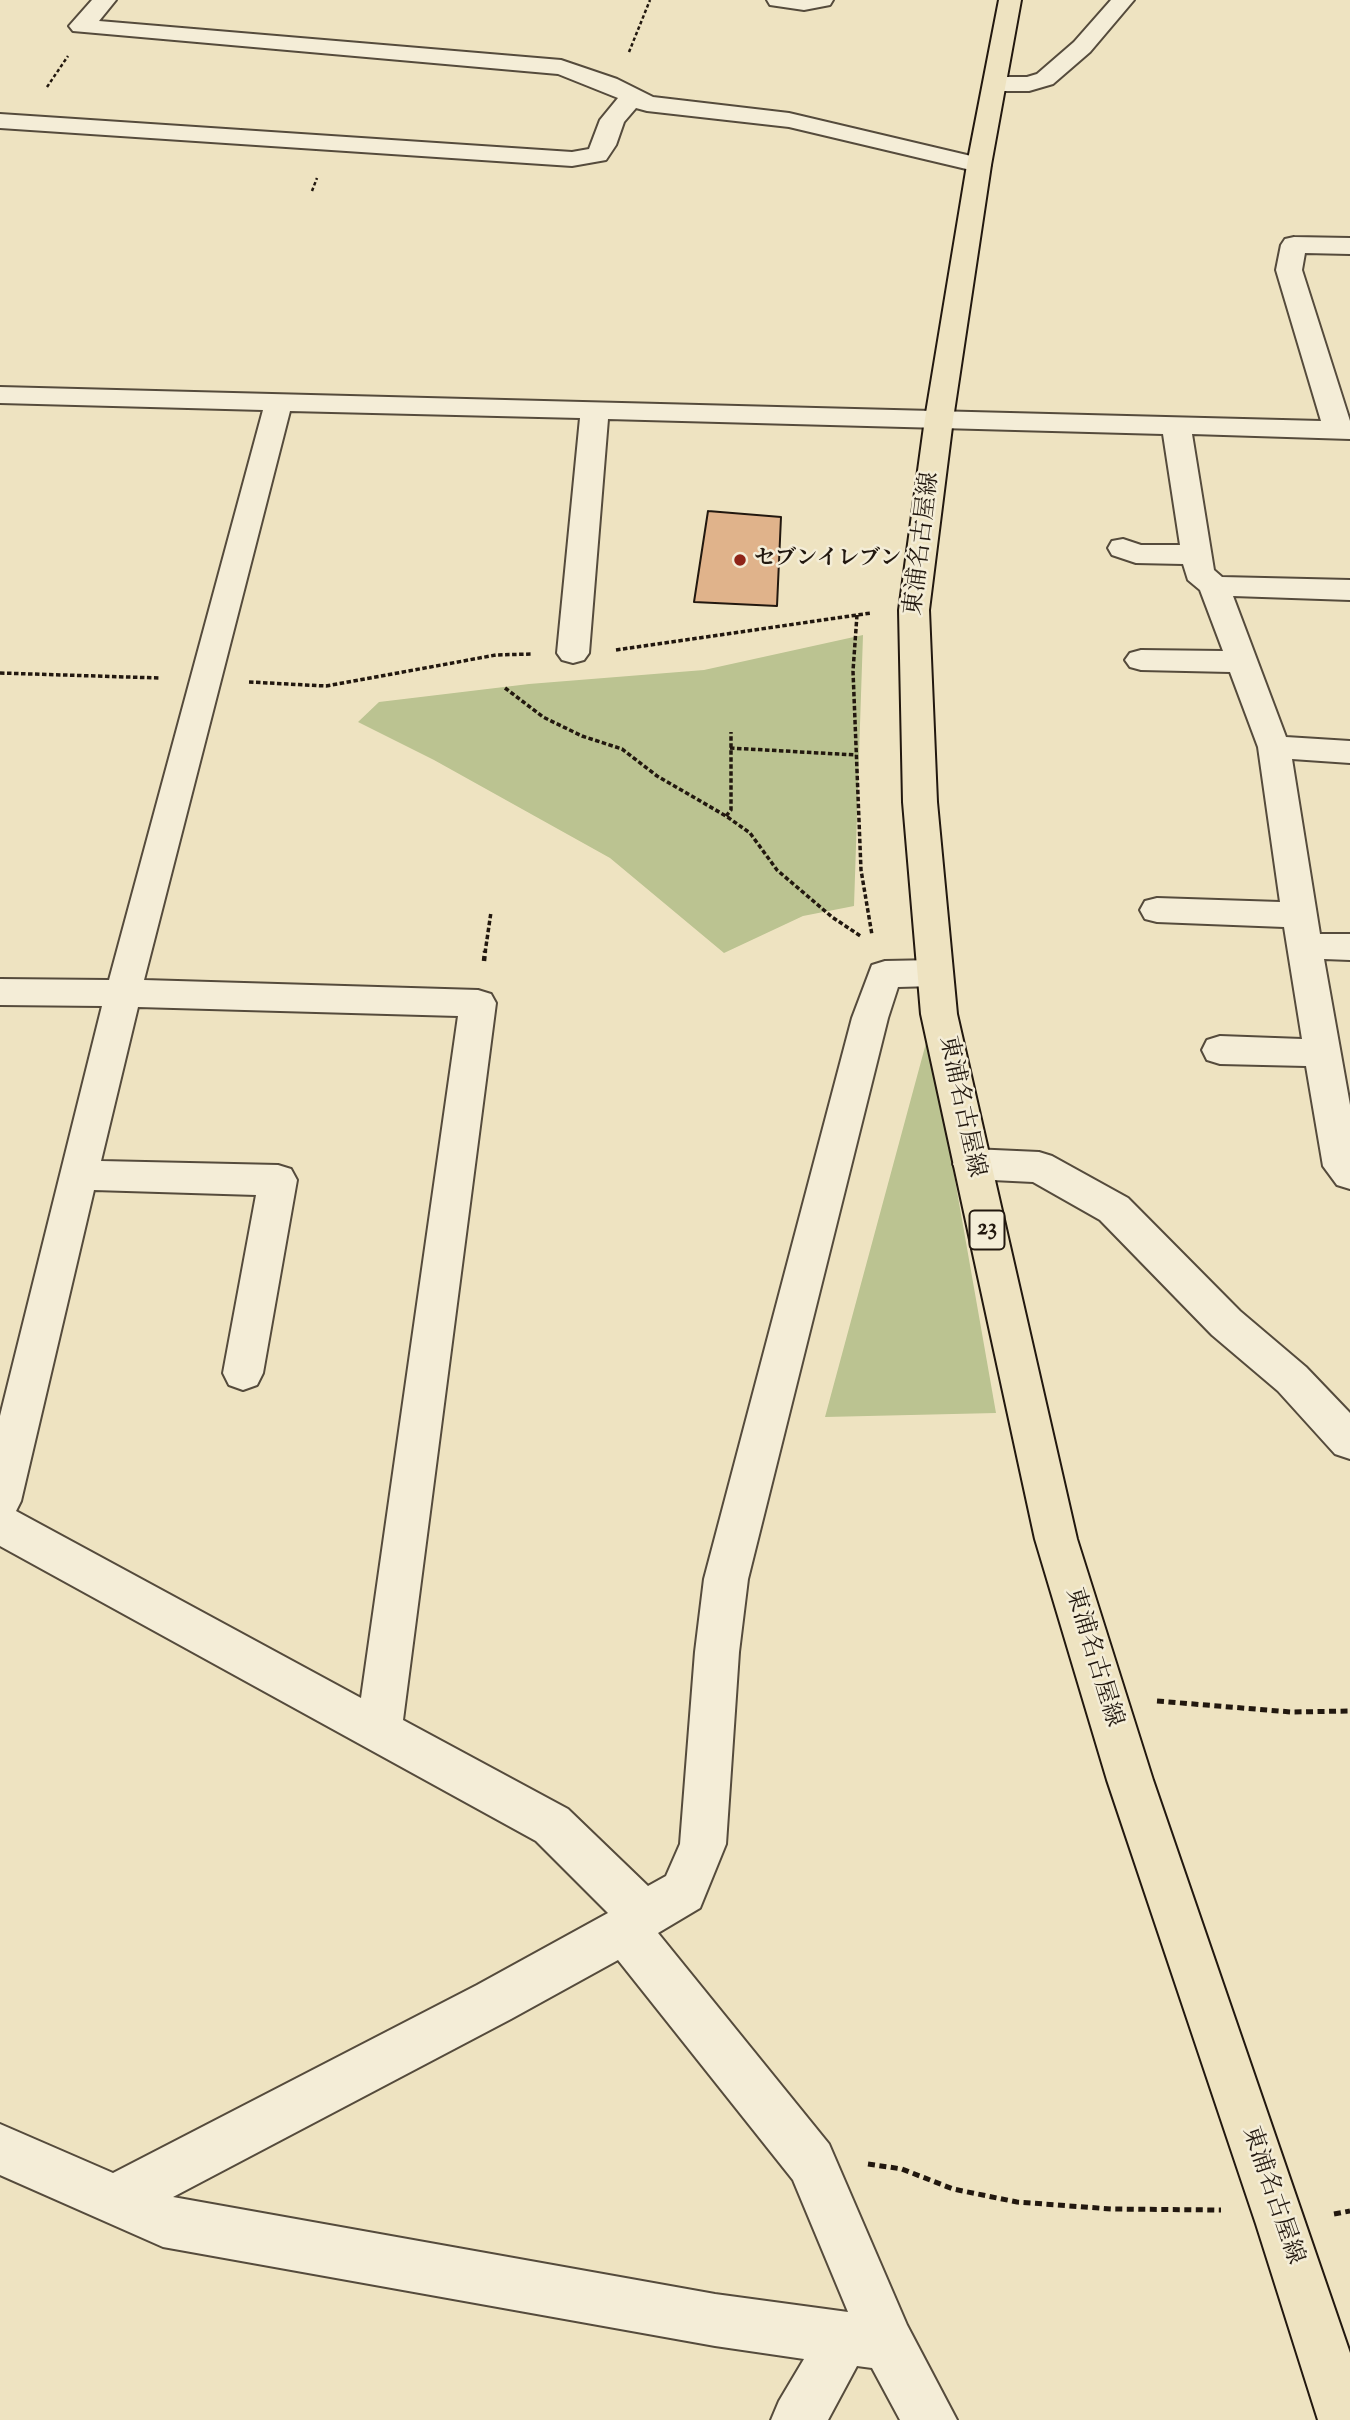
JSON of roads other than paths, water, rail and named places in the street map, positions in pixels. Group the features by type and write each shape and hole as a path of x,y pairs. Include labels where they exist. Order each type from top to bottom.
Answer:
{"main road":[{"name":"東浦名古屋線","path":"1010,0 979,165 939,419 914,610 920,802 939,1014 1056,1539 1134,1793 1345,2420"}],"street":[{"path":"105,0 81,26 561,67 609,84 631,98 647,104 789,120 979,165"},
{"path":"778,0 804,3 822,0"},
{"path":"995,85 1030,84 1045,79 1082,47 1124,0"},
{"path":"11,121 572,159 597,155 604,145 612,120 631,98"},
{"path":"0,395 1344,430 1289,270 1294,245 1350,246"},
{"path":"0,1501 123,993 279,401"},
{"path":"573,653 595,411"},
{"path":"1176,426 1199,573 1214,586 1274,747 1322,1053 1347,1169"},
{"path":"1123,548 1136,554 1195,555"},
{"path":"1214,586 1350,590"},
{"path":"1141,660 1241,662"},
{"path":"1274,747 1350,752"},
{"path":"1157,910 1302,930 1350,947"},
{"path":"114,2200 494,2002 683,1892 703,1844 717,1652 726,1579 870,1018 885,974 935,973"},
{"path":"0,992 478,1003 379,1733"},
{"path":"1220,1050 1322,1053"},
{"path":"972,1164 1039,1167 1114,1209 1226,1323 1292,1379 1350,1441"},
{"path":"79,1175 278,1180 243,1373"},
{"path":"0,1524 552,1825 634,1922 811,2162 888,2344 930,2420"},
{"path":"4,2159 163,2221 715,2320 888,2344"},
{"path":"798,2420 833,2361 837,2337"}],"place":[{"name":"セブンイレブン","path":"740,560"}]}
